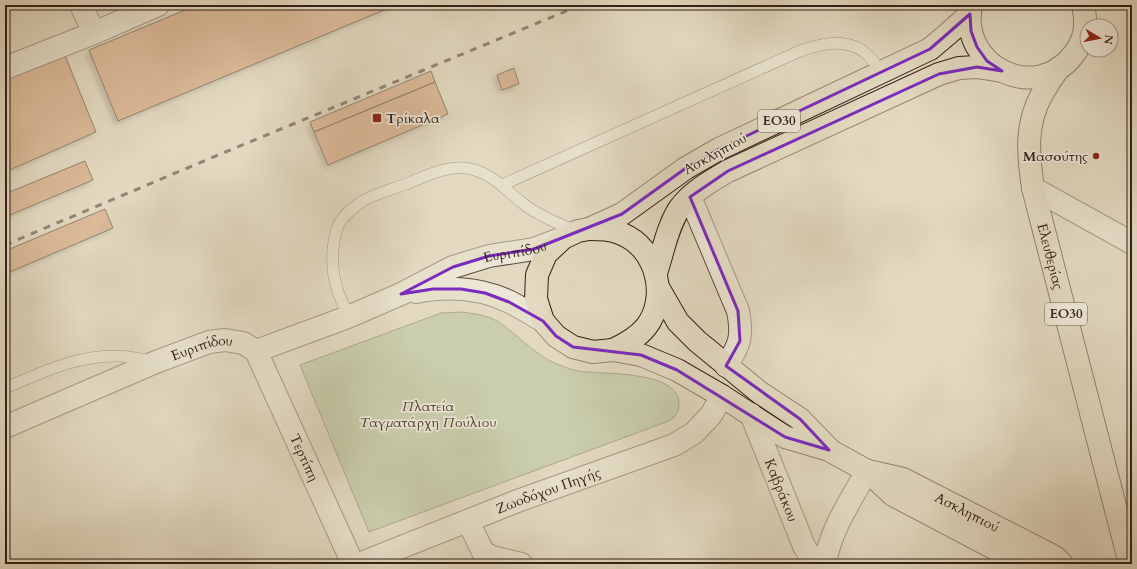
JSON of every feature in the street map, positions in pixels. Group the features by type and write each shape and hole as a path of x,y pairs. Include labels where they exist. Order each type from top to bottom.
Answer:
{"main road":[{"name":"Ελευθερίας","path":"970,9 971,31 977,48 987,61 1002,71 1016,76 1031,77 1046,75 1059,68 1070,59 1078,48 1084,35 1086,21 1083,5"},
{"name":"Ασκληπιού","path":"970,9 949,33 930,49 719,149 686,168 622,214 576,233 546,254 537,276 536,299 543,321 556,336 573,347 593,352 614,350 641,355 677,370 722,396 785,437 829,450 867,471 893,496 1024,564"},
{"name":"Ασκληπιού","path":"614,350 632,341 646,327 656,309 657,281 669,231 679,209 690,197 708,183 728,171 940,74 959,68 977,67 1002,71"},
{"name":"Ελευθερίας","path":"1059,68 1042,94 1033,115 1028,140 1029,162 1033,188 1130,564"},
{"name":"Ασκληπιού","path":"576,233 606,229 623,234 638,244 649,257 657,281 678,322 697,342 726,366 759,392 800,419 829,450"},
{"name":"Ασκληπιού","path":"867,471 903,479 1055,557 1062,564"}],"street":[{"path":"81,5 94,33"},
{"path":"5,68 94,33 158,5"},
{"path":"1033,188 1132,243"},
{"path":"690,197 738,311 741,328 740,341 726,366"},
{"name":"Ευριπίδου","path":"5,427 156,362 209,342 225,340 243,344 256,351 348,317 401,294 453,267 489,256 534,248 576,233"},
{"name":"Ευριπίδου","path":"401,294 433,289 461,289 485,293 509,302 543,321"},
{"name":"Τερτίπη","path":"256,351 353,564"},
{"name":"Ζωοδόχου Πηγής","path":"359,564 532,496 674,445 694,433 711,415 722,396"},
{"name":"Καβράκου","path":"750,414 804,546 816,564"},
{"path":"824,564 833,533 867,471"},
{"path":"468,521 483,552 492,557 521,564"}],"lane":[{"path":"502,185 812,46 826,43 854,46 869,56 882,72"},
{"path":"348,317 337,288 333,266 334,243 339,224 349,211 363,201 437,171 453,168 470,169 486,174 502,185 521,202 538,213 576,233"},
{"path":"5,388 60,365 89,358 118,356 156,362"}],"highlighted area":[{"path":"970,14 971,31 977,47 987,61 1002,71 977,67 939,74 728,171 690,197 738,311 740,341 726,366 800,419 829,450 785,437 677,370 641,355 573,347 556,336 543,321 509,302 485,293 461,289 433,289 401,294 453,267 489,256 534,249 622,214 686,168 719,149 930,49"}],"green space":[{"name":"Πλατεία Ταγματάρχη Πούλιου","path":"462,312 485,316 497,321 543,357 568,368 583,372 627,375 656,380 668,386 676,394 679,404 678,412 674,418 669,421 369,532 300,365 441,313"}],"building":[{"path":"197,5 396,5 118,121 89,50"},
{"path":"64,53 96,132 5,172 5,79"},
{"path":"514,68 519,84 502,90 497,75"},
{"path":"431,71 435,82 314,132 310,122"},
{"path":"435,82 448,114 328,165 314,132"},
{"path":"85,161 93,180 5,217 5,194"},
{"path":"105,209 113,228 5,274 5,251"}],"railway":[{"path":"5,245 581,5"}],"place":[{"name":"Τρίκαλα","path":"377,118"},
{"name":"Μασούτης","path":"1096,156"}]}
